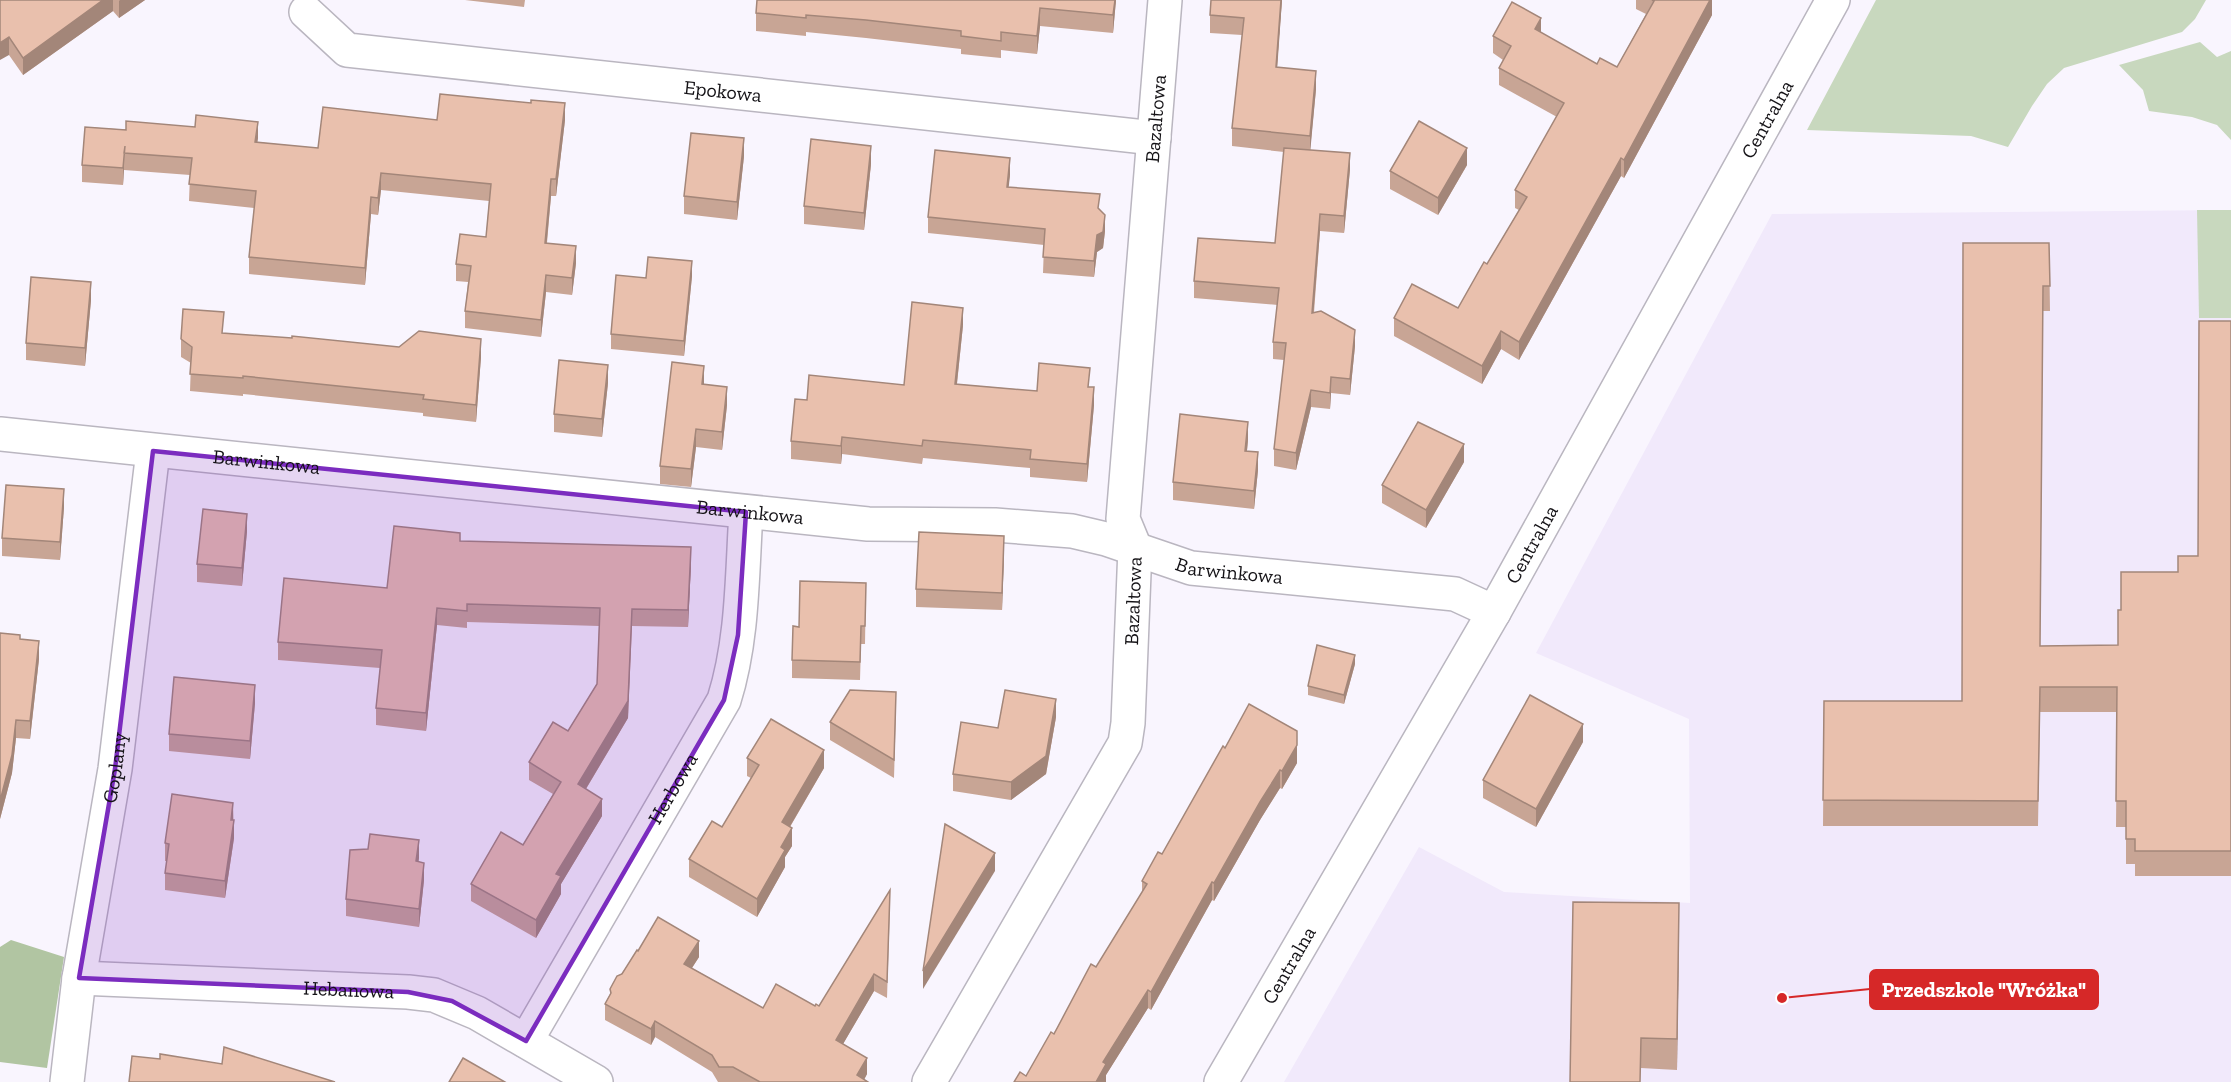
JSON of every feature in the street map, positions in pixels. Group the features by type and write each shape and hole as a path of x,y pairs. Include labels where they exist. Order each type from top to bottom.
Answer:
{"street":[{"name":"Bazaltowa","path":"929,1082 1125,743 1128,723 1135,548 1123,519 1165,0"},
{"name":"Centralna","path":"1221,1082 1494,612 1833,0"},
{"name":"Epokowa","path":"306,12 347,50 1154,138"},
{"name":"Barwinkowa","path":"0,434 868,524 995,525 1072,531 1135,548 1164,561 1191,568 1455,594 1494,612"},
{"name":"Goplany","path":"67,1082 80,978 115,769 153,451"},
{"name":"Herbowa","path":"526,1041 724,700 733,670 738,635 746,512"},
{"name":"Hebanowa","path":"80,978 396,991 434,995 477,1013 596,1082"}],"highlighted area":[{"path":"153,451 746,512 738,635 724,700 526,1041 452,1001 408,992 79,978 115,769"}],"shaded area":[{"path":"2231,210 2231,1082 1284,1082 1419,847 1504,892 1690,903 1689,719 1536,653 1772,214"}],"green space":[{"path":"1876,0 2206,0 2195,19 2182,32 2064,68 2047,84 2008,147 1971,136 1807,130"},
{"path":"2200,42 2217,57 2231,51 2231,140 2217,125 2192,117 2149,111 2143,90 2119,65"},
{"path":"2197,210 2231,210 2231,318 2199,318"},
{"path":"11,940 64,957 47,1068 0,1062 0,947"}],"building":[{"path":"0,0 103,0 23,58 9,37 0,43"},
{"path":"757,0 1115,0 1113,15 1040,8 1037,36 1001,32 1001,41 961,36 961,31 866,20 806,15 806,18 756,13"},
{"path":"1211,0 1281,0 1276,67 1316,71 1310,136 1232,128 1244,18 1210,15"},
{"path":"1652,0 1710,0 1624,160 1621,158 1519,342 1501,331 1482,366 1394,318 1412,284 1458,308 1484,262 1487,264 1527,197 1515,190 1564,103 1499,68 1511,46 1493,36 1512,2 1541,18 1535,29 1597,64 1600,58 1617,67 1654,1"},
{"path":"440,94 531,103 531,100 565,103 556,179 551,179 545,243 576,246 572,278 546,275 541,320 465,311 471,266 456,264 460,234 486,237 491,184 381,173 378,198 371,197 365,268 249,257 256,191 189,184 192,158 124,153 123,168 82,165 85,127 126,130 126,121 195,127 196,115 258,122 255,142 318,148 323,107 437,120"},
{"path":"1419,121 1467,148 1438,198 1390,171"},
{"path":"691,133 744,138 737,202 684,196"},
{"path":"811,139 871,146 864,213 804,206"},
{"path":"1284,148 1350,153 1344,216 1320,214 1312,313 1321,311 1355,330 1350,379 1331,377 1330,393 1311,390 1296,453 1274,449 1286,343 1273,342 1279,288 1194,281 1198,238 1275,243"},
{"path":"935,150 1010,158 1007,187 1100,194 1098,208 1105,215 1103,232 1097,235 1094,261 1043,257 1045,229 928,217"},
{"path":"1963,243 2049,243 2050,286 2043,286 2040,646 2118,645 2121,572 2178,572 2178,556 2198,556 2199,321 2231,321 2231,851 2135,851 2135,839 2126,839 2126,801 2116,801 2117,687 2040,687 2038,801 1823,800 1824,701 1962,701"},
{"path":"648,257 692,261 684,341 611,334 616,275 646,278"},
{"path":"31,277 91,282 85,348 26,343"},
{"path":"912,302 963,308 955,384 1037,391 1039,363 1090,368 1088,387 1094,387 1087,464 1030,459 1031,450 923,440 922,446 842,437 841,446 791,441 795,399 807,400 809,375 904,385"},
{"path":"183,309 224,312 222,333 292,338 292,336 399,347 419,331 481,339 476,405 423,399 424,395 243,376 243,378 190,374 192,347 181,339"},
{"path":"559,360 608,365 602,419 554,414"},
{"path":"672,362 704,366 702,384 727,387 722,432 696,429 691,469 660,466"},
{"path":"1180,414 1248,422 1245,451 1258,452 1254,491 1173,482"},
{"path":"1418,422 1464,444 1426,510 1382,485"},
{"path":"6,485 64,489 60,542 2,538"},
{"path":"203,509 247,514 242,568 197,564"},
{"path":"394,526 460,533 460,541 691,547 688,610 632,609 628,701 578,784 602,799 556,874 561,876 536,920 471,884 501,832 523,845 561,782 529,762 553,722 568,731 597,684 600,608 467,604 467,611 437,608 426,713 376,708 382,650 278,642 284,578 387,588"},
{"path":"919,532 1004,536 1002,593 916,589"},
{"path":"800,581 866,583 865,626 861,626 860,662 792,660 793,626 799,627"},
{"path":"0,633 20,635 20,639 39,641 30,721 16,720 12,755 0,801"},
{"path":"1317,645 1355,655 1344,695 1308,686"},
{"path":"174,677 255,685 250,741 169,734"},
{"path":"850,690 896,692 894,760 830,722"},
{"path":"1005,690 1056,699 1046,756 1011,782 953,774 961,722 998,728"},
{"path":"1530,695 1583,724 1536,809 1483,780"},
{"path":"1249,704 1297,731 1297,745 1260,802 1214,883 1212,882 1151,992 1148,990 1103,1062 1106,1064 1096,1082 1014,1082 1020,1072 1026,1076 1051,1032 1054,1034 1091,964 1096,967 1147,884 1142,881 1158,852 1162,854"},
{"path":"771,719 824,750 782,822 792,828 781,847 785,850 757,899 689,859 712,821 722,827 759,765 747,758"},
{"path":"172,794 233,803 231,820 234,820 225,881 165,873 169,844 165,843"},
{"path":"945,824 995,853 923,971"},
{"path":"370,834 419,840 416,861 424,863 419,909 346,899 350,850 368,849"},
{"path":"890,890 887,982 874,974 836,1040 867,1058 857,1075 868,1082 760,1082 733,1067 719,1067 712,1055 655,1021 651,1029 605,1004 617,976 622,974 638,951 658,917 699,941 684,964 763,1008 776,984 815,1006 816,1004 819,1006"},
{"path":"1573,902 1679,903 1677,1039 1641,1038 1640,1082 1570,1082"},
{"path":"224,1047 335,1082 129,1082 132,1056 160,1059 160,1054 222,1064"},
{"path":"463,1058 505,1082 449,1082"}],"place":[{"name":"Przedszkole \"Wróżka\"","path":"1782,998"}]}
